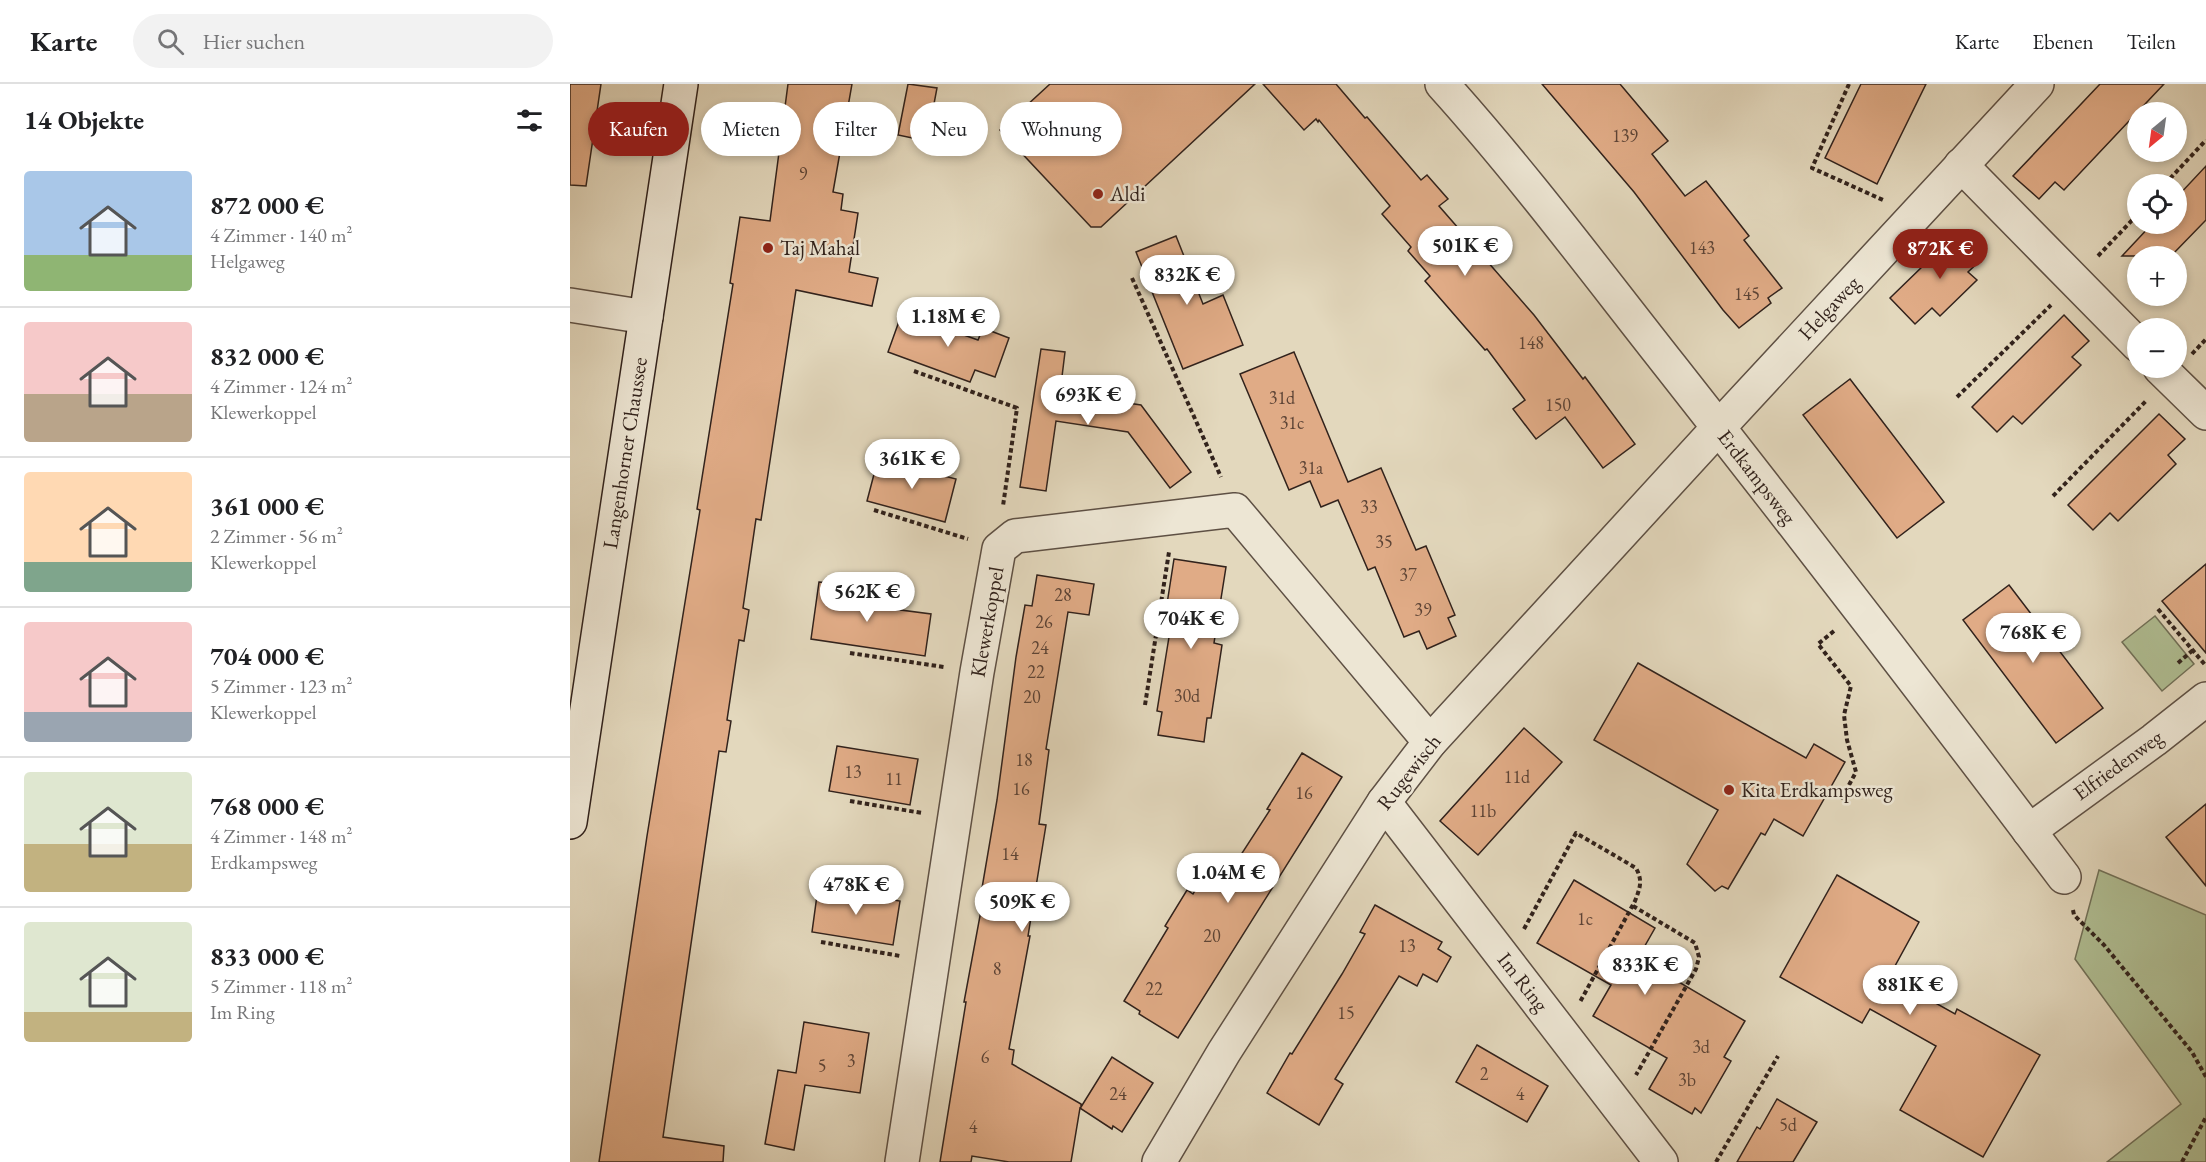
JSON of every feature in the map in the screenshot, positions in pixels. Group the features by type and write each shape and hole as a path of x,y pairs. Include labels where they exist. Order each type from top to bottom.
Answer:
{"street":[{"name":"Langenhorner Chaussee","path":"570,822 681,84"},
{"name":"Erdkampsweg","path":"1442,84 1493,141 1719,427 2064,877"},
{"name":"Helgaweg","path":"1719,427 2037,84"},
{"path":"1961,165 2073,282 2127,334"},
{"path":"570,306 645,317"},
{"path":"2171,378 2206,413"},
{"name":"Rugewisch","path":"1159,1162 1224,1052 1384,802 1430,742 1719,427"},
{"path":"1007,543 1174,516 1235,510 1430,742"},
{"name":"Klewerkoppel","path":"902,1162 977,672 1007,543"},
{"name":"Elfriedenweg","path":"2029,831 2206,699"},
{"name":"Im Ring","path":"1384,802 1661,1162"}],"path":[{"path":"1849,84 1812,168 1915,215"},
{"path":"2174,174 2206,140"},
{"path":"1132,278 1235,510"},
{"path":"2187,354 2206,339"},
{"path":"874,510 1007,543 1001,516 1017,408 914,371"},
{"path":"2053,495 2160,378"},
{"path":"1145,705 1174,516"},
{"path":"1829,790 1842,798 1856,772 1847,740 1844,715 1851,686 1818,644 1860,609"},
{"path":"2158,609 2206,666"},
{"path":"2178,663 2193,650"},
{"path":"850,653 977,672"},
{"path":"850,801 955,818"},
{"path":"1507,961 1576,833 1636,868 1641,878 1641,887 1633,906 1563,1034"},
{"path":"2064,877 2074,915 2104,945 2184,1043 2206,1077"},
{"path":"1618,1106 1696,969 1699,957 1695,943 1633,906"},
{"path":"821,942 933,961"},
{"path":"1716,1162 1778,1056"},
{"path":"2182,1162 2206,1117"}],"green space":[{"path":"2155,616 2194,664 2162,691 2122,642"},
{"path":"2099,870 2206,915 2206,1162 2107,1162 2181,1104 2075,959"}],"building":[{"path":"570,84 601,84 598,102 588,102 588,156 590,156 586,186 570,185"},
{"path":"788,84 852,84 849,102 813,102 813,156 839,156 833,192 843,194 841,210 858,213 849,272 878,278 872,306 796,290 761,520 756,519 743,608 749,610 744,641 739,640 727,720 731,721 726,752 719,751 663,1137 724,1146 723,1162 599,1162 647,836 700,510 697,509 733,284 730,283 740,217 770,221 779,156 801,156 801,102 786,102"},
{"path":"908,84 937,88 934,102 910,102 910,137 898,135"},
{"name":"Aldi","path":"1050,84 1255,84 1101,227 1091,227 1024,156 1122,156 1122,102 1030,102"},
{"path":"1263,84 1336,84 1421,180 1427,175 1448,199 1439,206 1534,315 1583,379 1585,377 1635,444 1603,468 1565,417 1536,439 1513,409 1525,400 1487,349 1485,350 1425,281 1430,276 1408,251 1411,247 1382,214 1390,206 1319,120 1318,122 1316,119 1304,130"},
{"path":"1542,84 1620,84 1668,141 1652,154 1685,196 1706,181 1749,236 1744,240 1782,288 1768,298 1771,303 1739,328 1634,192"},
{"path":"1861,84 1926,84 1877,184 1825,158"},
{"path":"2100,84 2164,84 2147,102 2127,102 2127,123 2064,190 2055,182 2039,199 2013,176"},
{"path":"2206,166 2206,220 2181,246 2131,246 2143,234 2187,234 2187,186"},
{"path":"1960,230 1985,256 1968,272 1977,280 1940,316 1932,308 1915,324 1890,298"},
{"path":"1176,236 1203,304 1223,295 1243,345 1183,369 1136,252"},
{"path":"902,313 978,340 983,328 1009,338 995,377 975,370 970,382 888,352"},
{"path":"2064,315 2089,341 2072,357 2081,365 2022,424 2013,416 1997,432 1972,407"},
{"path":"1041,349 1065,352 1060,393 1141,405 1191,472 1170,488 1128,432 1056,421 1046,491 1020,487"},
{"path":"1294,352 1348,482 1381,468 1416,550 1426,546 1455,615 1448,618 1456,636 1427,649 1419,631 1404,637 1375,567 1368,570 1338,500 1321,507 1310,481 1289,490 1240,374"},
{"path":"1850,379 1944,502 1897,538 1803,415"},
{"path":"2159,414 2185,439 2168,455 2176,464 2118,521 2110,513 2093,530 2068,505"},
{"path":"878,459 956,479 945,522 867,501"},
{"path":"1174,559 1226,567 1214,643 1222,645 1211,718 1207,718 1204,742 1158,735 1162,712 1157,711 1169,637 1162,636"},
{"path":"2206,564 2206,653 2162,601"},
{"path":"1037,575 1094,584 1089,615 1068,612 1046,749 1049,750 1039,824 1046,825 1028,936 1030,936 1009,1049 1014,1050 1012,1064 1081,1104 1081,1107 1112,1057 1153,1083 1122,1132 1113,1126 1112,1129 1080,1108 1071,1162 1009,1162 972,1156 971,1162 940,1162 966,1002 964,1002 985,889 982,888 997,800 1016,657 1025,605 1032,606"},
{"path":"819,582 850,585 847,603 931,614 925,656 811,639"},
{"path":"2009,585 2103,708 2056,743 1963,620"},
{"path":"1638,663 1806,758 1814,744 1845,762 1803,836 1774,819 1765,835 1761,833 1728,889 1722,886 1715,891 1687,864 1718,810 1594,740"},
{"path":"1524,728 1562,762 1478,855 1440,821"},
{"path":"837,746 918,759 910,805 829,791"},
{"path":"1302,753 1342,777 1178,1038 1139,1014 1140,1011 1124,1001 1168,928 1165,926 1187,890 1193,894 1209,867 1226,878 1270,810 1267,809"},
{"path":"2206,804 2206,886 2166,837"},
{"path":"1837,875 1919,922 1889,977 1955,1014 1957,1009 2040,1055 1983,1157 1900,1110 1936,1046 1870,1009 1862,1023 1780,977"},
{"path":"1574,880 1655,928 1638,958 1745,1021 1724,1057 1731,1061 1701,1113 1695,1108 1692,1114 1649,1089 1667,1058 1593,1016 1611,985 1537,943"},
{"path":"818,888 900,901 893,945 812,932"},
{"path":"1375,905 1442,942 1438,949 1451,957 1437,982 1423,974 1417,986 1399,976 1335,1079 1343,1084 1319,1125 1267,1093 1365,934 1360,932"},
{"path":"804,1022 869,1033 860,1093 805,1085 794,1150 765,1144 778,1070 796,1073"},
{"path":"1477,1045 1548,1086 1527,1122 1456,1082"},
{"path":"1777,1099 1817,1122 1793,1162 1737,1162 1757,1127 1760,1129"}],"place":[{"name":"Aldi","path":"1098,194"},
{"name":"Taj Mahal","path":"768,248"},
{"name":"Kita Erdkampsweg","path":"1729,790"}]}
